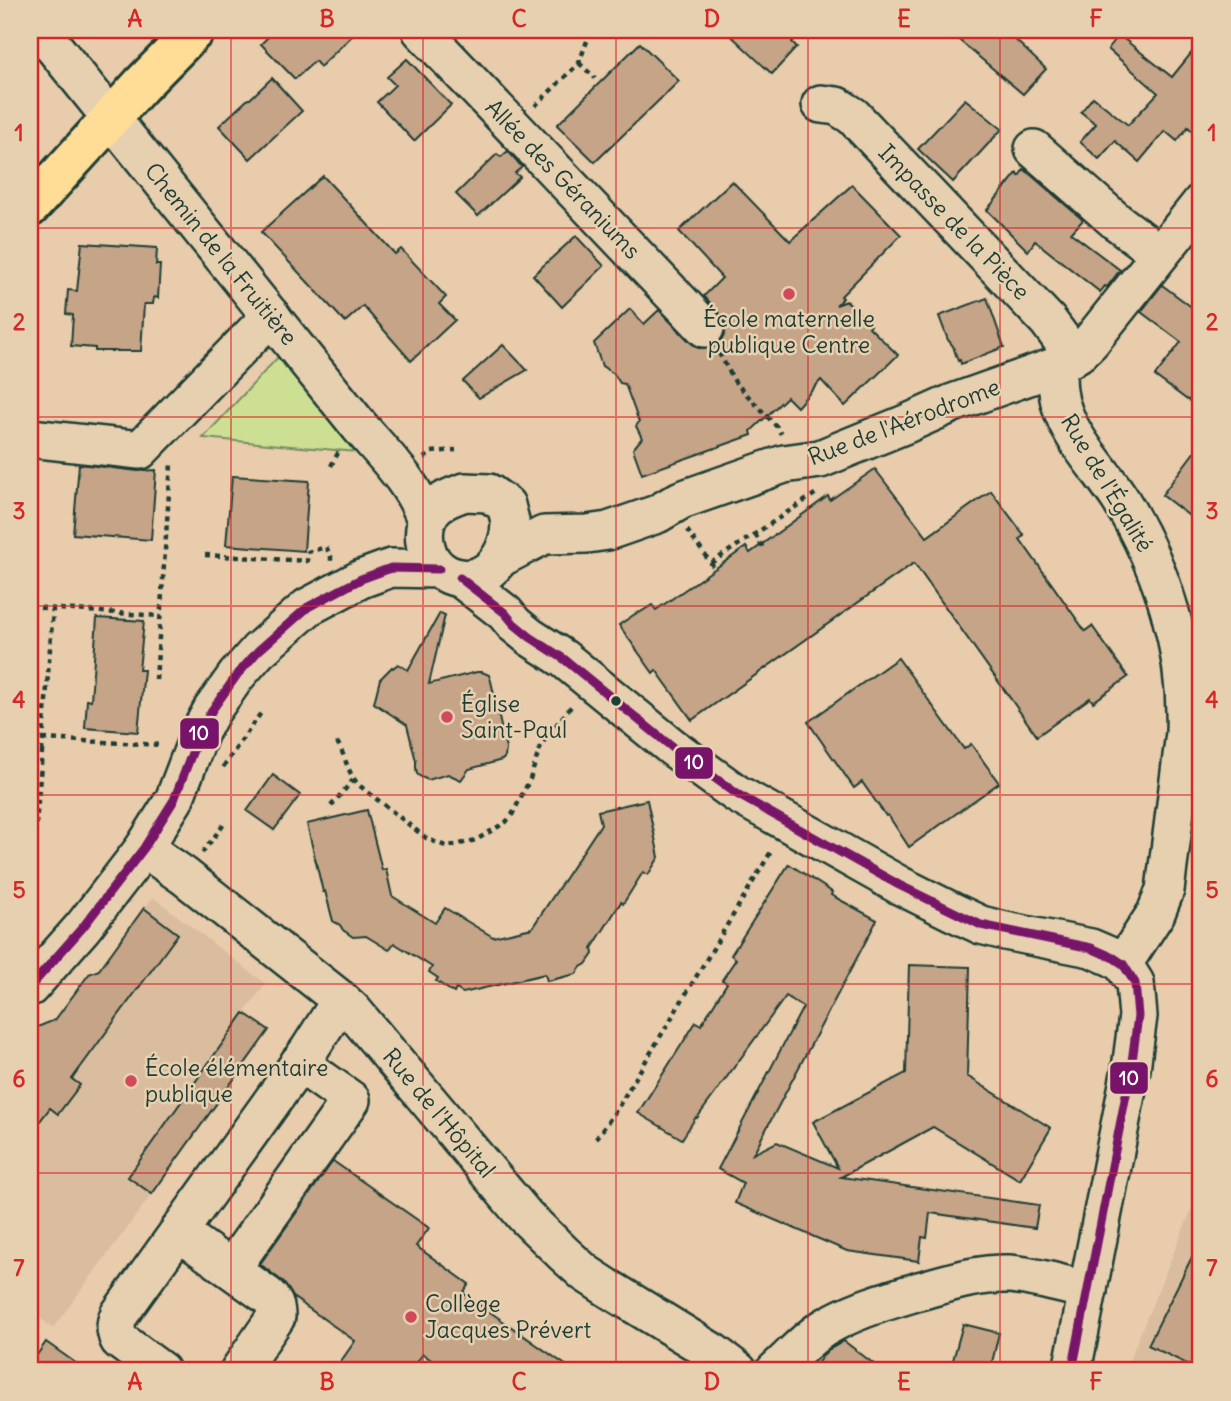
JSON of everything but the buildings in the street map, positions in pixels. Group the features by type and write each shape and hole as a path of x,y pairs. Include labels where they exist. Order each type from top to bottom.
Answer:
{"main road":[{"path":"30,207 195,30"}],"street":[{"name":"Chemin de la Fruitière","path":"40,30 272,317 411,470 425,527"},
{"name":"Allée des Géraniums","path":"421,30 514,127 553,189 705,328"},
{"name":"Impasse de la Pièce","path":"821,104 837,106 853,116 1048,321 1062,341 1064,362"},
{"path":"1034,149 1116,221 1160,254"},
{"name":"Rue de l'Aérodrome","path":"391,568 474,577 481,575 500,560 544,535 600,534 657,514 681,500 772,468 820,459 953,402 1064,362 1091,341 1201,203"},
{"path":"32,438 140,450 272,317"},
{"name":"Rue de l'Égalité","path":"1064,362 1057,389 1064,415 1120,499 1151,557 1171,614 1182,668 1186,709 1185,733 1165,890 1156,913 1124,964"},
{"path":"411,470 435,487 489,493 544,535"},
{"name":"Rue de l'Aérodrome","path":"30,987 83,927 144,848 174,800 207,759 200,732 218,701 258,651 308,607 361,579 391,568 409,552 436,506 465,492"},
{"path":"505,613 500,560 510,521 506,505"},
{"path":"425,527 427,553 449,573 505,613 530,637 564,659 672,747 737,794 926,900 981,925 1091,948 1124,964 1135,983 1138,1016 1131,1069 1072,1371"},
{"name":"Rue de l'Hôpital","path":"144,848 184,876 341,1000 526,1216 585,1273 714,1353 738,1371"},
{"path":"161,1371 119,1340 116,1324 119,1315 341,1000"},
{"path":"231,1269 351,1100 299,1063"},
{"path":"179,1232 274,1301 276,1317 239,1371"},
{"path":"775,1371 822,1330 840,1320 861,1310 956,1280 1008,1274 1088,1290"}],"path":[{"path":"514,127 579,63 591,30"},
{"path":"579,63 595,78"},
{"path":"705,328 735,382 777,427 797,462"},
{"path":"411,470 432,452 456,450"},
{"path":"156,680 172,453"},
{"path":"711,563 820,491"},
{"path":"670,507 715,569"},
{"path":"755,534 764,548"},
{"path":"205,555 307,561 308,552 326,547"},
{"path":"30,607 160,616"},
{"path":"35,837 53,609"},
{"path":"337,742 345,755 353,780 426,838 446,846 456,845 476,840 506,822 512,815 530,779 545,739 592,681"},
{"path":"43,739 207,759 263,710"},
{"path":"30,751 42,752"},
{"path":"331,807 353,780"},
{"path":"596,1139 617,1109 789,823"}],"shaded area":[{"name":"École élémentaire publique","path":"153,897 266,984 244,1013 269,1030 53,1328 30,1311 30,1030 55,1020 89,974 99,970"},
{"path":"1201,1186 1201,1371 1125,1371"}],"green space":[{"path":"279,356 358,452 203,438"}],"transit line":[{"name":"10","path":"30,987 83,927 144,848 174,800 200,732 212,710 258,651 308,607 361,579 391,568 439,569"},
{"name":"10","path":"460,578 505,613 530,637 564,659 672,747 737,794 899,885 981,925 1091,948 1123,964 1135,983 1138,1016 1131,1069 1072,1371"}],"place":[{"name":"École maternelle publique Centre","path":"789,294"},
{"name":"Église Saint-Paul","path":"447,717"},
{"name":"École élémentaire publique","path":"131,1081"},
{"name":"Collège Jacques Prévert","path":"411,1317"}]}
